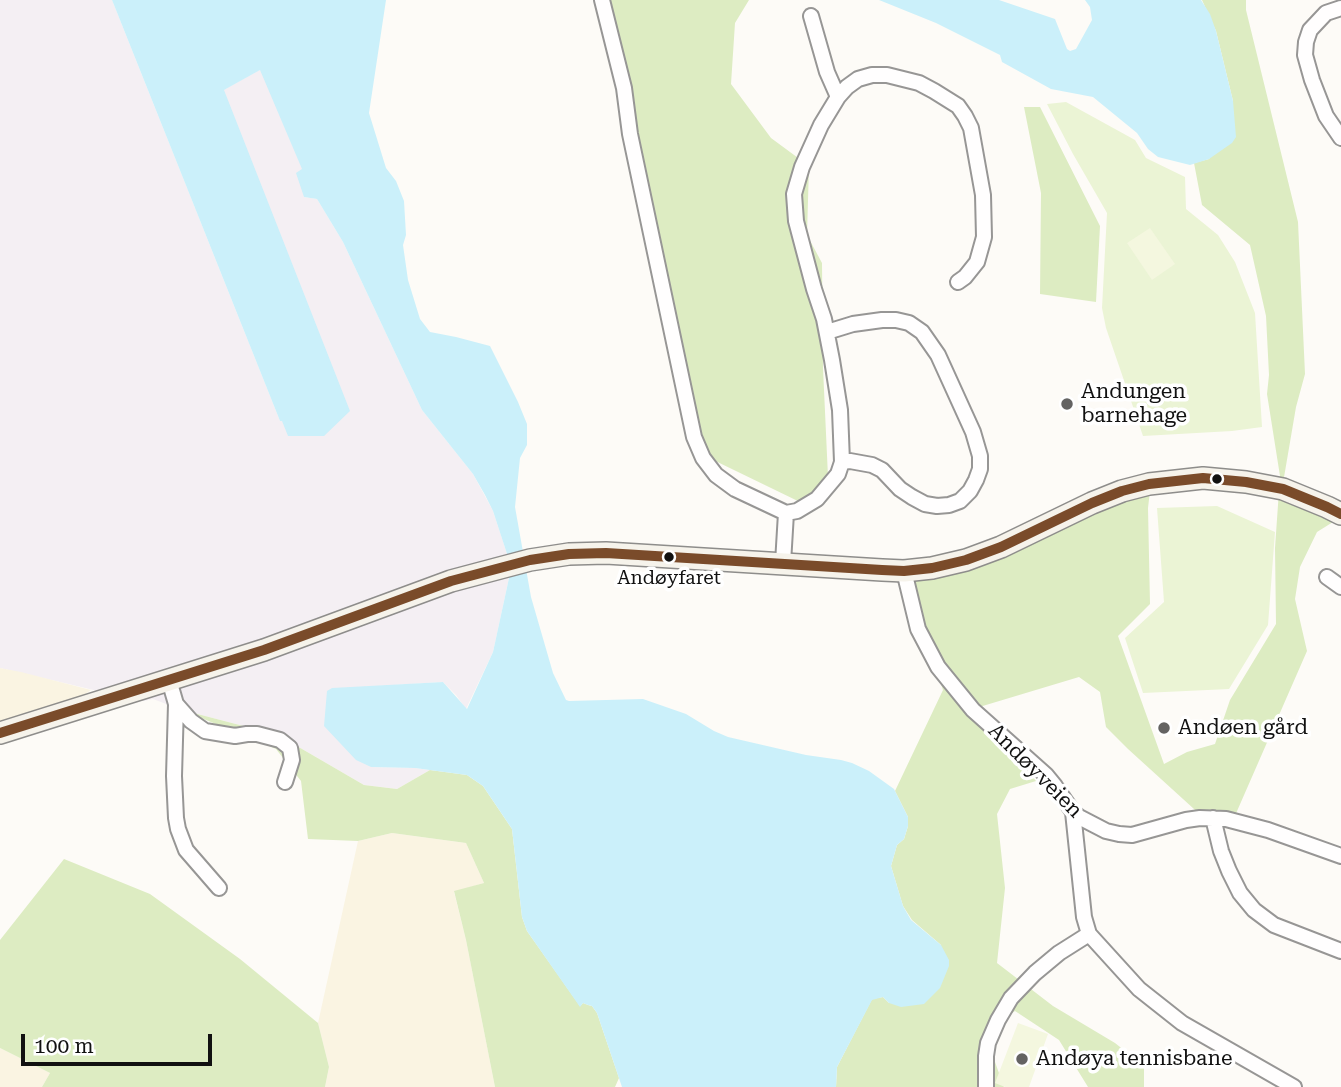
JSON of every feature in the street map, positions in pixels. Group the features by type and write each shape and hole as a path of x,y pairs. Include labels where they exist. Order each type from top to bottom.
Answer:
{"street":[{"path":"602,0 624,88 630,134 687,412 702,458 716,474 735,489 786,513 797,511 817,499 838,474 842,461 840,410 827,332 796,221 794,194 815,138 838,97 858,79 887,75 912,81 958,106 971,128 983,195 984,237 977,262 958,282"},
{"path":"1341,8 1326,13 1310,30 1305,54 1307,67 1326,116 1341,138"},
{"path":"811,16 822,57 838,97"},
{"path":"827,332 853,324 896,320 909,323 922,332 938,355 973,432 980,456 980,469 970,491 960,501 937,506 925,504 912,497 882,470 872,465 842,461"},
{"path":"0,733 264,650 451,581 530,559 606,553 904,571 932,568 966,560 1000,547 1092,503 1135,486 1175,480 1217,478 1273,487 1294,493 1341,514"},
{"path":"783,563 786,513"},
{"name":"Andøyveien","path":"904,571 918,629 937,667 973,710 1046,775 1079,817 1106,831 1132,835 1186,820 1213,818 1240,822 1341,856"},
{"path":"1327,577 1341,587"},
{"path":"169,680 176,704 176,818 186,850 219,888"},
{"path":"176,704 191,721 205,731 234,736 257,734 280,740 290,748 292,760 285,782"},
{"path":"1073,812 1084,917 1089,934 1139,989 1182,1023 1294,1087"},
{"path":"1213,818 1229,871 1240,893 1254,910 1274,925 1341,951"},
{"path":"986,1087 988,1044 1011,998 1059,953 1089,934"}],"shaded area":[{"path":"0,0 112,0 280,421 220,92 261,69 303,170 304,197 317,199 343,242 422,410 473,474 493,511 508,557 509,578 493,652 466,709 443,682 330,689 371,767 430,770 397,789 364,785 278,735 182,710 153,699 132,699 0,668"},
{"path":"0,668 91,690 71,704 0,727"},
{"path":"392,833 466,843 484,883 454,892 495,1087 325,1087 329,1067 318,1023 358,841"},
{"path":"0,1048 50,1073 42,1087 0,1087"}],"green space":[{"path":"598,0 749,0 735,23 731,84 771,138 809,166 807,235 822,263 828,477 804,504 703,455 636,152"},
{"path":"1202,0 1246,0 1246,10 1298,222 1305,374 1296,407 1282,489 1341,517 1317,532 1300,567 1295,599 1307,651 1234,818 1205,819 1128,749 1106,727 1100,692 1079,677 976,708 1036,781 1010,789 997,814 1005,888 997,963 1053,1006 1115,1043 1144,1066 1144,1087 1088,1087 1059,1040 1015,1011 994,1026 995,1062 1004,1087 836,1087 837,1067 872,999 883,997 889,1003 941,945 912,920 903,906 891,866 897,845 904,839 908,826 908,817 895,791 943,690 903,571 942,567 1151,482 1148,508 1150,604 1118,636 1164,764 1187,752 1215,744 1230,700 1276,624 1275,548 1280,476 1267,394 1269,375 1266,316 1250,245 1202,205 1194,163 1209,159 1233,101 1216,31"},
{"path":"1066,102 1135,140 1146,158 1185,177 1186,209 1218,235 1235,262 1255,313 1262,427 1143,436 1106,328 1102,308 1107,213 1047,104"},
{"path":"1024,107 1040,107 1100,226 1096,302 1040,294 1041,193"},
{"path":"1150,228 1175,264 1152,280 1127,243"},
{"path":"1217,506 1275,532 1268,625 1229,689 1143,693 1125,638 1164,602 1157,508"},
{"path":"182,710 278,735 364,785 397,789 430,770 467,775 483,786 512,829 522,917 527,931 580,1006 583,1003 592,1006 597,1013 619,1078 615,1087 495,1087 454,891 484,883 466,843 392,833 358,841 308,839 301,781 276,749"},
{"path":"64,859 150,894 240,959 318,1023 329,1067 325,1087 42,1087 50,1073 0,1048 0,940"},
{"name":"Andøya tennisbane","path":"1018,1023 1048,1034 1029,1087 1005,1087 995,1083"}],"water":[{"path":"112,0 386,0 369,113 386,168 396,181 404,201 406,235 403,245 408,280 420,319 430,332 490,346 527,424 527,445 520,458 515,507 531,597 553,673 566,700 643,699 686,714 728,737 852,763 869,771 894,789 908,817 904,839 897,845 891,866 903,906 911,920 941,945 949,960 949,966 940,988 924,1004 901,1007 889,1003 883,997 872,1000 837,1067 836,1087 622,1087 597,1013 592,1006 583,1003 580,1007 527,931 522,917 512,829 483,786 467,775 415,768 371,767 356,760 324,726 327,691 332,688 443,682 467,709 493,652 509,578 508,557 485,495 473,474 422,410 343,242 317,199 304,197 296,173 302,169 260,70 224,90 350,411 324,436 288,436"},
{"path":"879,0 999,0 1055,19 1070,51 1076,49 1092,20 1090,7 1085,0 1201,0 1216,31 1233,101 1236,137 1232,143 1209,159 1190,165 1158,157 1148,149 1137,133 1093,97 1051,89 1002,62 1000,55 936,23"}],"transit line":[{"path":"0,733 264,650 451,581 530,560 569,554 606,553 882,570 932,568 966,560 1001,547 1122,491 1149,484 1203,478 1283,489 1341,514"}],"place":[{"name":"Andungen barnehage","path":"1067,404"},
{"name":"Andøyfaret","path":"669,557"},
{"name":"Andøen gård","path":"1164,728"},
{"name":"Andøya tennisbane","path":"1022,1059"}]}
